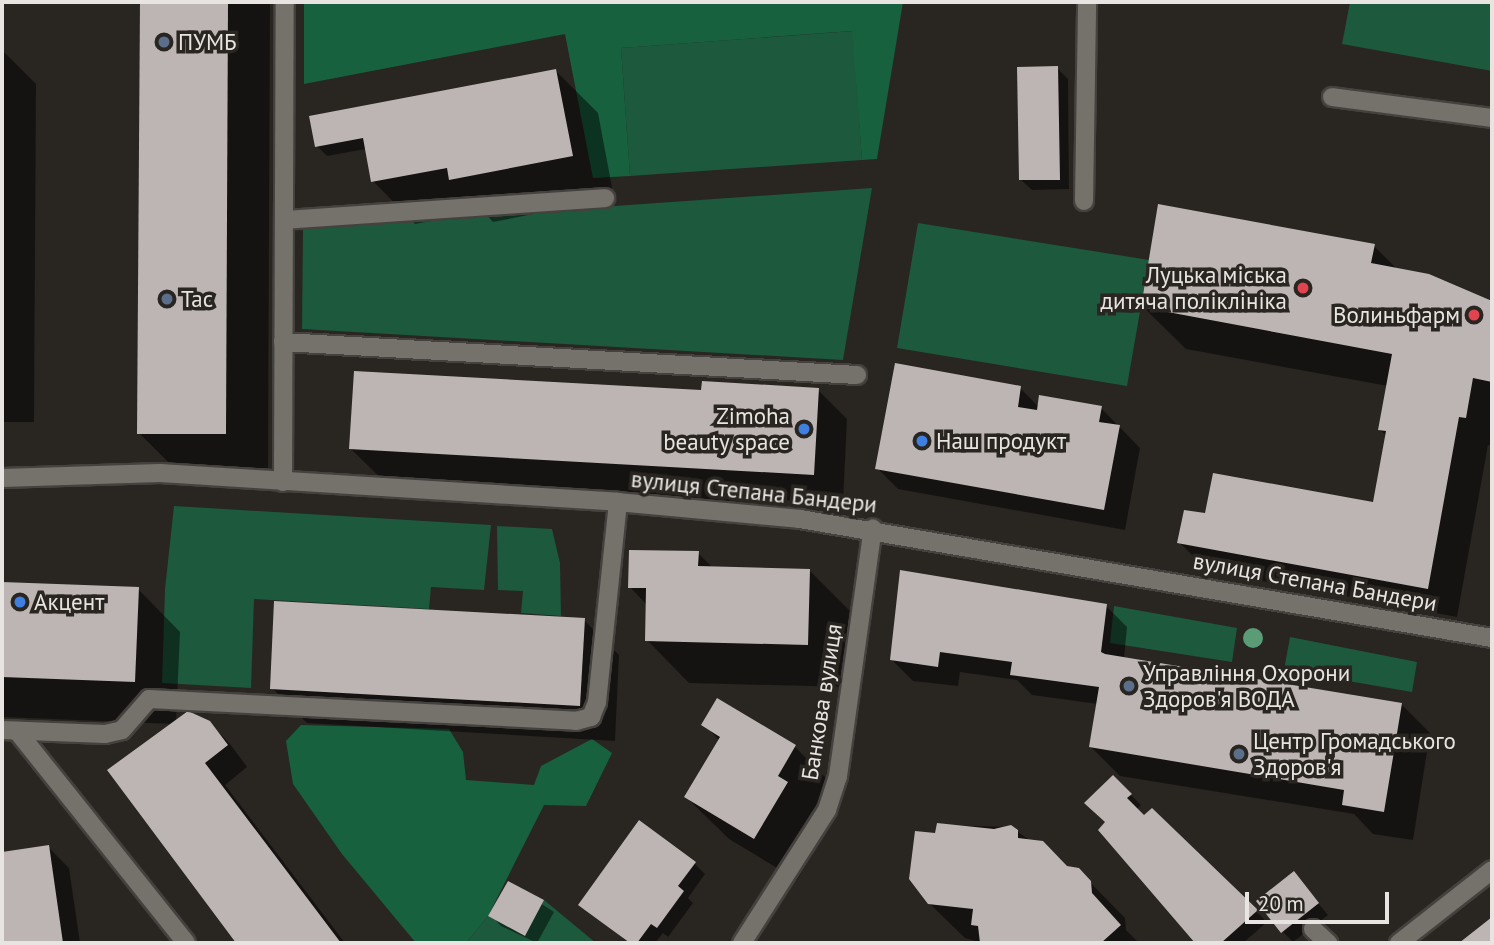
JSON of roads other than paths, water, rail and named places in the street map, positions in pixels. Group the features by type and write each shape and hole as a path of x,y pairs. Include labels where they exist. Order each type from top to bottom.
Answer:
{"street":[{"path":"283,482 285,2"},
{"path":"1084,201 1087,2"},
{"path":"1332,97 1492,118"},
{"path":"284,220 605,198"},
{"path":"283,342 858,375"},
{"name":"вулиця Степана Бандери","path":"2,478 160,473 618,502 873,528 1492,637"},
{"path":"10,730 105,734 122,730 149,699 576,721 591,717 597,702 618,502"},
{"name":"Банкова вулиця","path":"742,943 827,810 838,776 873,528"},
{"path":"10,730 187,943"},
{"path":"1399,943 1492,870"},
{"path":"1313,929 1328,943"}],"place":[{"name":"ПУМБ","path":"164,42"},
{"name":"Луцька міська дитяча поліклініка","path":"1303,288"},
{"name":"Тас","path":"167,299"},
{"name":"Волиньфарм","path":"1474,315"},
{"name":"Zimoha beauty space","path":"804,429"},
{"name":"Наш продукт","path":"922,441"},
{"name":"Акцент","path":"20,602"},
{"name":"Управління Охорони Здоров'я ВОДА","path":"1129,686"},
{"name":"Центр Громадського Здоров'я","path":"1239,754"}]}
